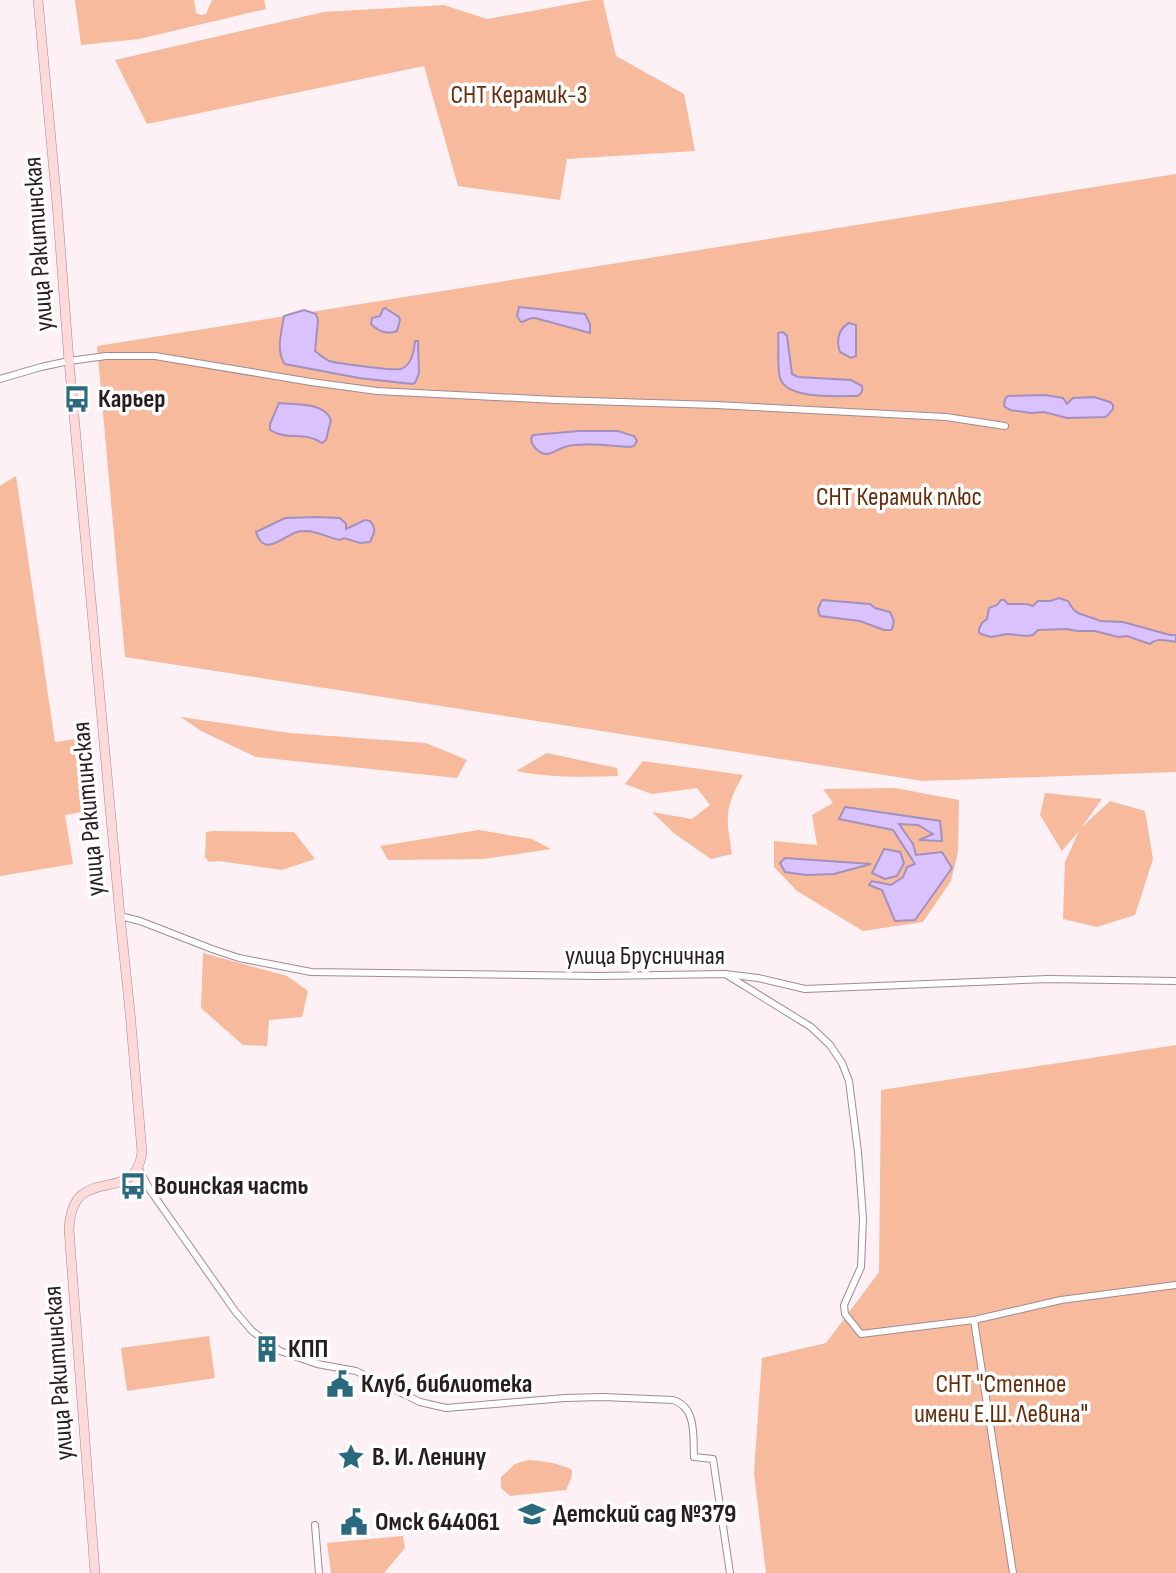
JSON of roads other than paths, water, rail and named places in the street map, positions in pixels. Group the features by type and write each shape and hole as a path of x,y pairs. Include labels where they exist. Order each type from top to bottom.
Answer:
{"street":[{"name":"улица Ракитинская","path":"38,0 142,1152 139,1168 125,1180 83,1192 72,1205 69,1216 95,1573"},
{"path":"0,379 69,361 106,356 155,356 377,391 946,417 1005,426"},
{"name":"улица Брусничная","path":"120,916 239,958 311,972 598,976 725,974 758,978 805,989 1048,979 1176,981"},
{"path":"725,974 811,1027 830,1045 846,1072 858,1152 863,1218 861,1267 844,1305 845,1314 861,1334 974,1320 1061,1300 1176,1285"},
{"path":"139,1168 150,1190 235,1311 252,1331 280,1351 317,1364 356,1371 421,1402 446,1408 603,1397 682,1402 690,1413 694,1457 713,1458 730,1573"},
{"path":"974,1320 1013,1573"},
{"path":"315,1525 319,1573"}],"place":[{"name":"Карьер","path":"77,399"},
{"name":"Воинская часть","path":"133,1186"},
{"name":"КПП","path":"267,1349"},
{"name":"Клуб, библиотека","path":"340,1384"},
{"name":"В. И. Ленину","path":"351,1457"},
{"name":"Детский сад №379","path":"532,1514"},
{"name":"Омск 644061","path":"354,1522"}],"park label":[{"name":"СНТ Керамик-3","path":"519,95"},
{"name":"СНТ Керамик плюс","path":"899,497"},
{"name":"СНТ \"Степное имени Е.Ш. Левина\"","path":"1001,1399"}]}
